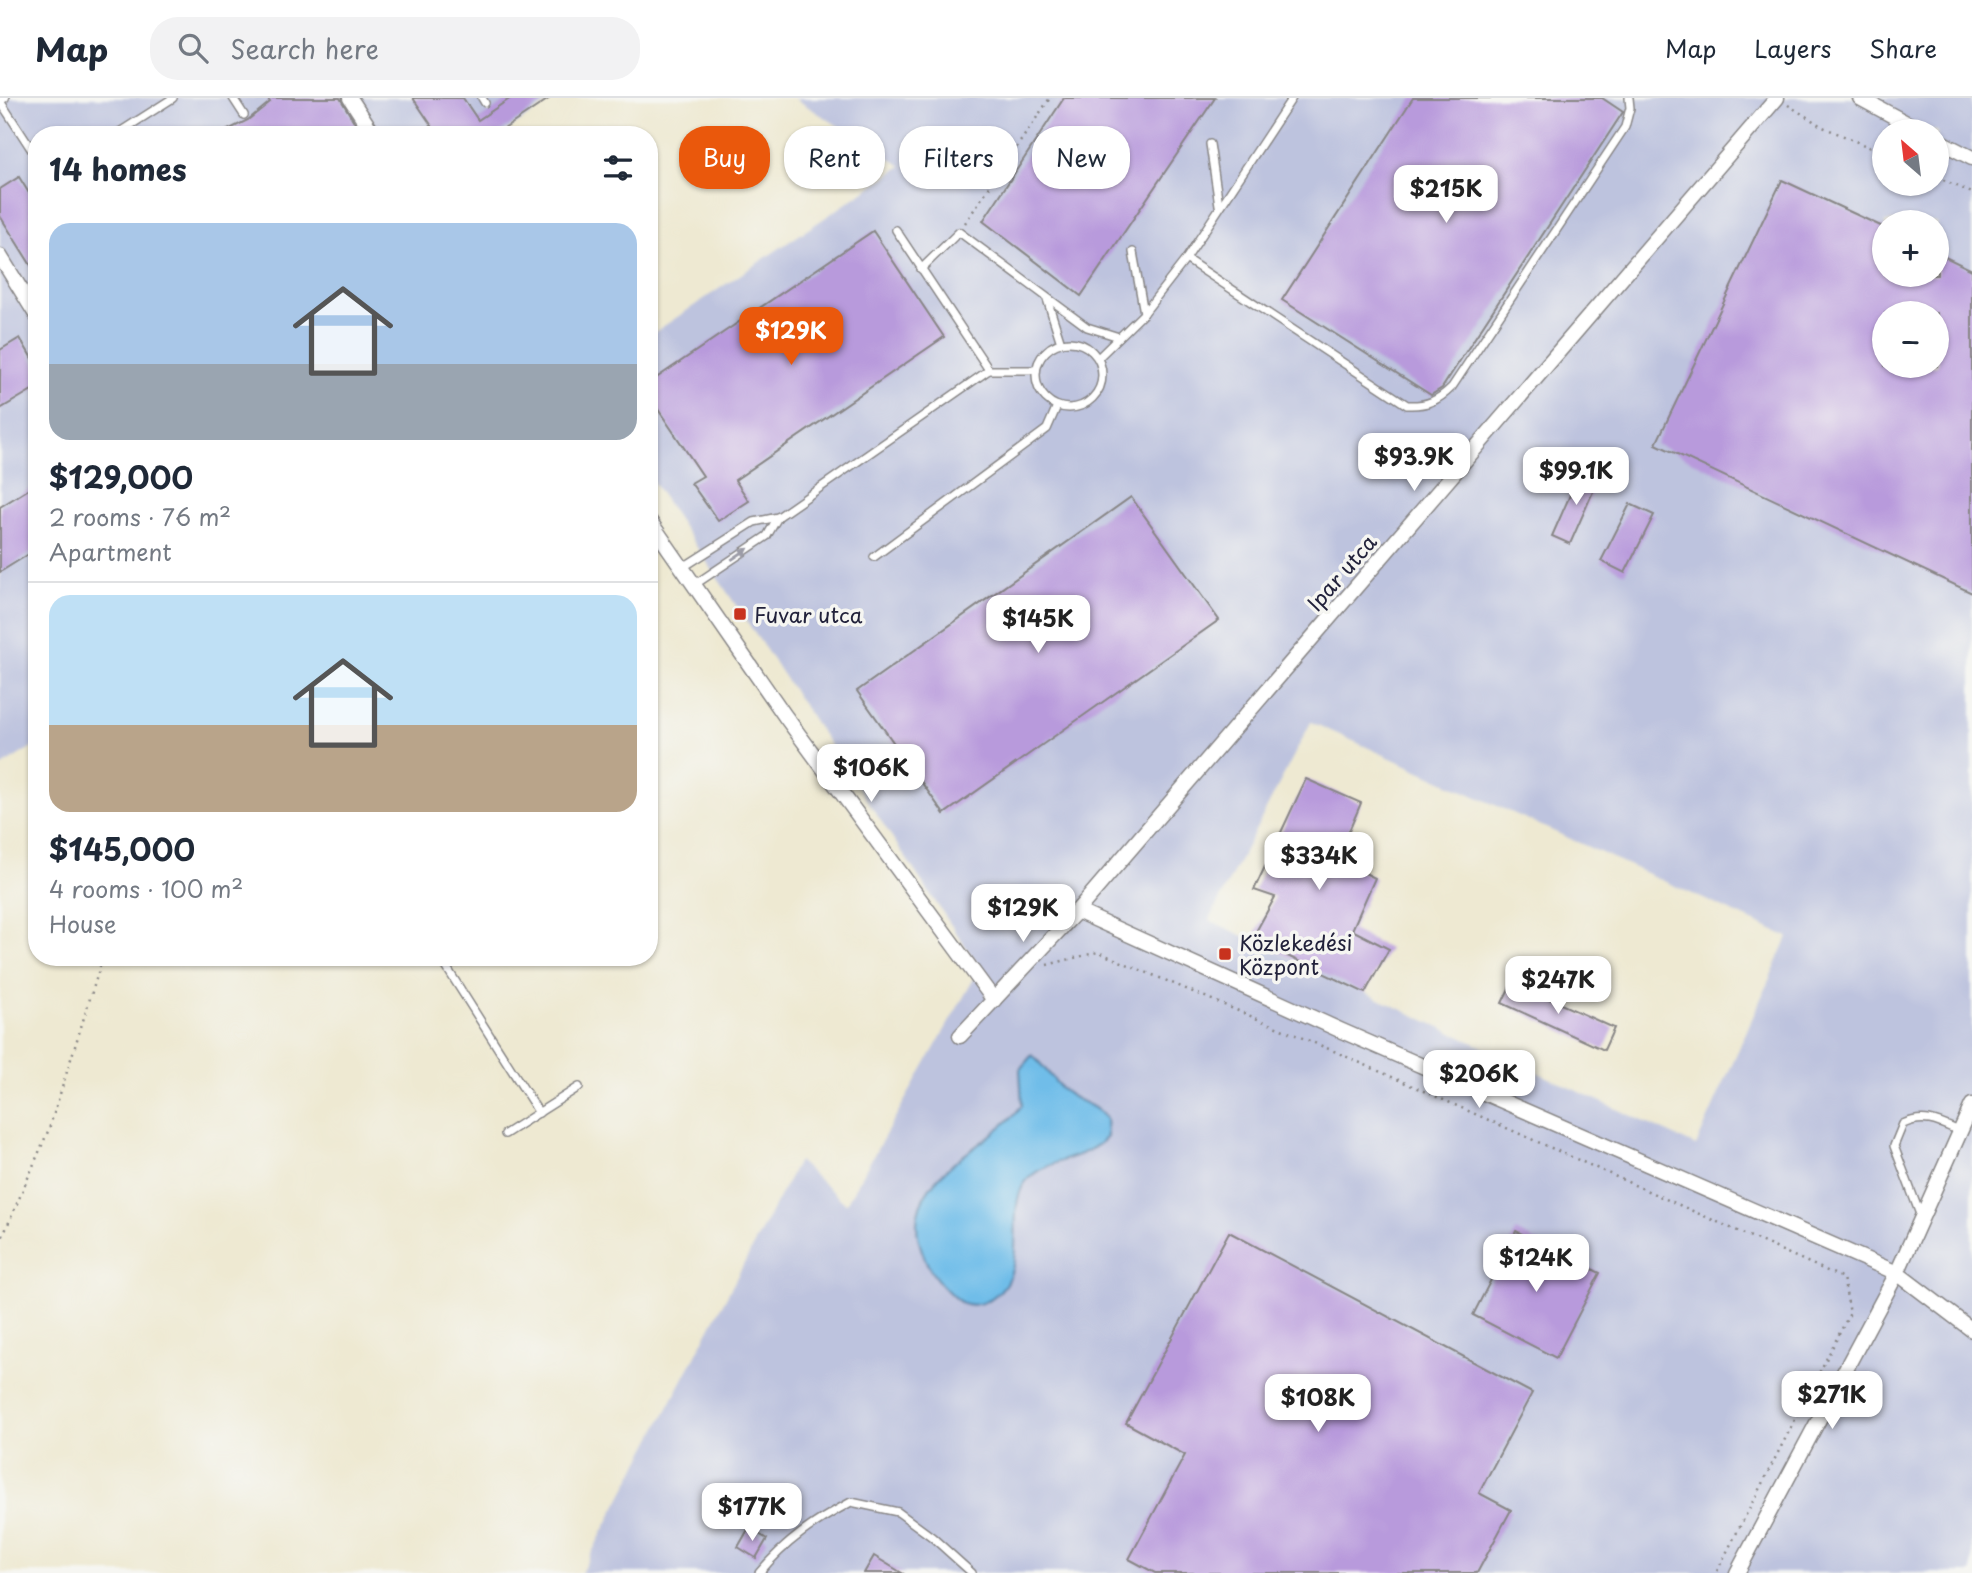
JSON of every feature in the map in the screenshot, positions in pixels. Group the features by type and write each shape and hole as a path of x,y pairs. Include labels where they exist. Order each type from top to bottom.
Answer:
{"street":[{"path":"350,98 368,126"},
{"name":"Ipar utca","path":"960,1037 1077,911 1779,98"},
{"path":"1860,98 1899,119"},
{"path":"1950,147 1972,158"},
{"path":"0,256 28,301"},
{"path":"658,533 785,716 994,1000"},
{"path":"1077,911 1342,1031 1896,1273 1972,1330"},
{"path":"1737,1573 1896,1273 1972,1105"}],"lane":[{"path":"5,98 1,101 28,144"},
{"path":"129,126 173,98"},
{"path":"233,98 244,115"},
{"path":"1098,358 1144,313 1186,259 1219,205 1292,98"},
{"path":"1186,259 1407,405 1433,402 1452,387 1626,127 1629,98"},
{"path":"1210,144 1219,205"},
{"path":"896,230 989,370"},
{"path":"921,269 959,232 1087,327 1119,337"},
{"path":"1133,252 1144,313"},
{"path":"1046,298 1061,343"},
{"path":"1061,343 1082,344 1098,358 1102,373 1096,394 1079,406 1057,405 1041,392 1036,370 1046,351 1061,343"},
{"path":"682,568 754,522 778,517 989,370 1036,370"},
{"path":"874,557 1047,429 1057,405"},
{"path":"694,585 767,536 778,517"},
{"path":"446,966 539,1113"},
{"path":"505,1134 579,1087"},
{"path":"1921,1217 1894,1146 1903,1124 1916,1118 1930,1119 1959,1131"},
{"path":"759,1573 780,1548 809,1524 851,1502 898,1512 933,1537 972,1573"}],"path":[{"path":"959,232 1050,98"},
{"path":"1779,98 1793,110 1823,127 1872,148"},
{"path":"1950,183 1972,193"},
{"path":"1046,965 1097,952 1336,1052 1843,1278 1850,1313 1716,1573"},
{"path":"0,1242 49,1129 100,966"}],"shaded area":[{"path":"0,98 555,98 513,126 28,126 28,750 0,767"},
{"path":"794,98 1972,98 1972,1573 581,1573 798,1161 846,1204 980,968 658,489 658,330 868,189 885,189 885,177 899,168 899,189 1018,189 1018,126 899,126 899,164 885,155 885,126 838,126","holes":["1311,722 1788,937 1696,1146 1209,920"]}],"water":[{"path":"1032,1055 1066,1093 1094,1108 1106,1118 1107,1137 1097,1146 1046,1167 1026,1181 1017,1206 1014,1262 1004,1287 979,1304 964,1303 942,1285 928,1266 919,1241 917,1218 924,1198 936,1180 1008,1121 1022,1105 1020,1069"}],"building":[{"path":"267,98 340,98 357,126 236,126 270,102"},
{"path":"413,98 463,98 478,120 511,98 550,98 508,126 432,126"},
{"path":"1064,98 1215,98 1081,296 983,221 1004,189 1018,189 1018,168 1032,147 1032,189 1130,189 1130,126 1046,126"},
{"path":"1413,98 1602,98 1623,112 1442,388 1431,395 1282,300"},
{"path":"19,177 28,192 28,261 0,216 0,189"},
{"path":"1782,180 1872,222 1872,287 1949,287 1949,259 1972,270 1972,593 1656,444"},
{"path":"873,231 944,337 735,480 749,501 718,521 691,483 703,476 658,409 658,377"},
{"path":"20,338 28,352 28,392 0,409 0,350"},
{"path":"1581,470 1599,478 1570,544 1552,536"},
{"path":"28,490 28,555 0,572 0,507"},
{"path":"1131,497 1219,620 944,814 857,691"},
{"path":"1630,504 1654,515 1625,573 1601,561"},
{"path":"1306,779 1361,803 1337,859 1375,878 1352,930 1389,949 1365,993 1252,939 1275,897 1254,890"},
{"path":"1512,982 1614,1028 1604,1050 1502,1003"},
{"path":"1516,1231 1600,1273 1556,1358 1473,1315"},
{"path":"1229,1232 1532,1393 1479,1493 1511,1510 1477,1573 1155,1573 1129,1559 1185,1455 1126,1423"},
{"path":"749,1528 767,1539 756,1558 738,1547"},
{"path":"874,1556 902,1573 864,1573"}],"place":[{"name":"Fuvar utca","path":"740,614"},
{"name":"Közlekedési Központ","path":"1225,954"}]}
